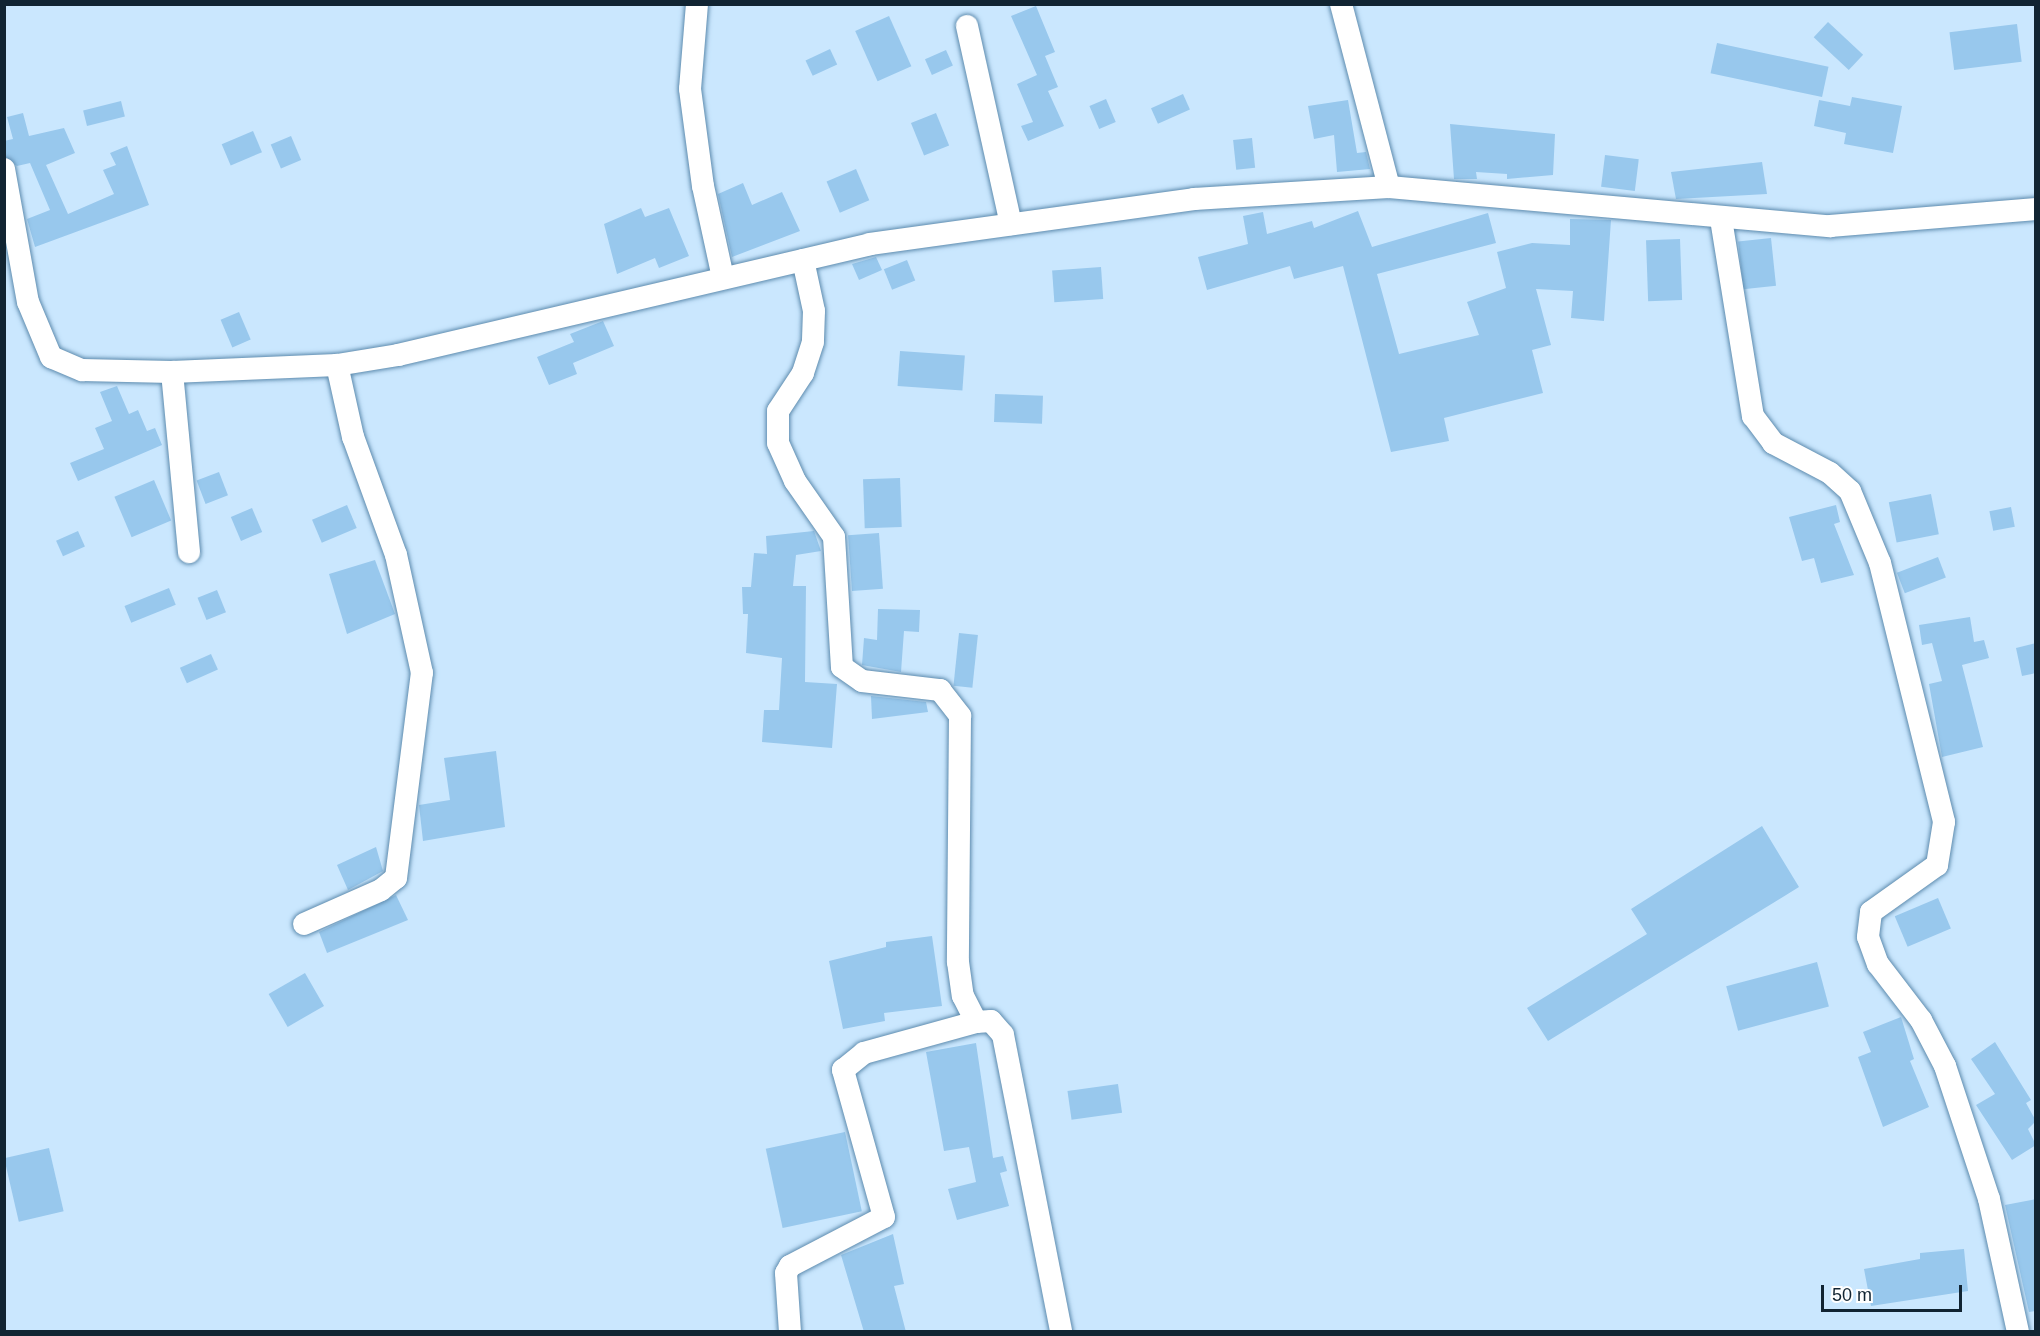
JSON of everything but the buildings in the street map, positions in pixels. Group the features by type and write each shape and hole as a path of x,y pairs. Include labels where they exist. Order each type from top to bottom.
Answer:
{"street":[{"path":"697,4 690,89 703,186 723,278"},
{"path":"1341,4 1389,187"},
{"path":"967,26 1011,224"},
{"path":"4,169 28,302 51,357 82,370 172,372 337,365 398,356 904,237 1194,199 1389,187 1721,219 1875,226 2036,209"},
{"path":"1721,219 1753,416 1773,442 1830,473 1850,491 1880,563 1944,822 1937,865 1871,912 1868,938 1878,964 1921,1020 1945,1066 1989,1199 2018,1332"},
{"path":"803,260 814,311 813,342 802,373 778,411 778,443 795,481 832,528 842,667 862,681 940,690 960,716 958,962 963,996 976,1022"},
{"path":"303,924 381,890 396,878 422,673 396,555 355,444 337,365"},
{"path":"172,372 189,552"},
{"path":"790,1332 786,1273 790,1266 884,1217 843,1070 864,1053 976,1022 991,1021 1003,1035 1061,1332"}]}
